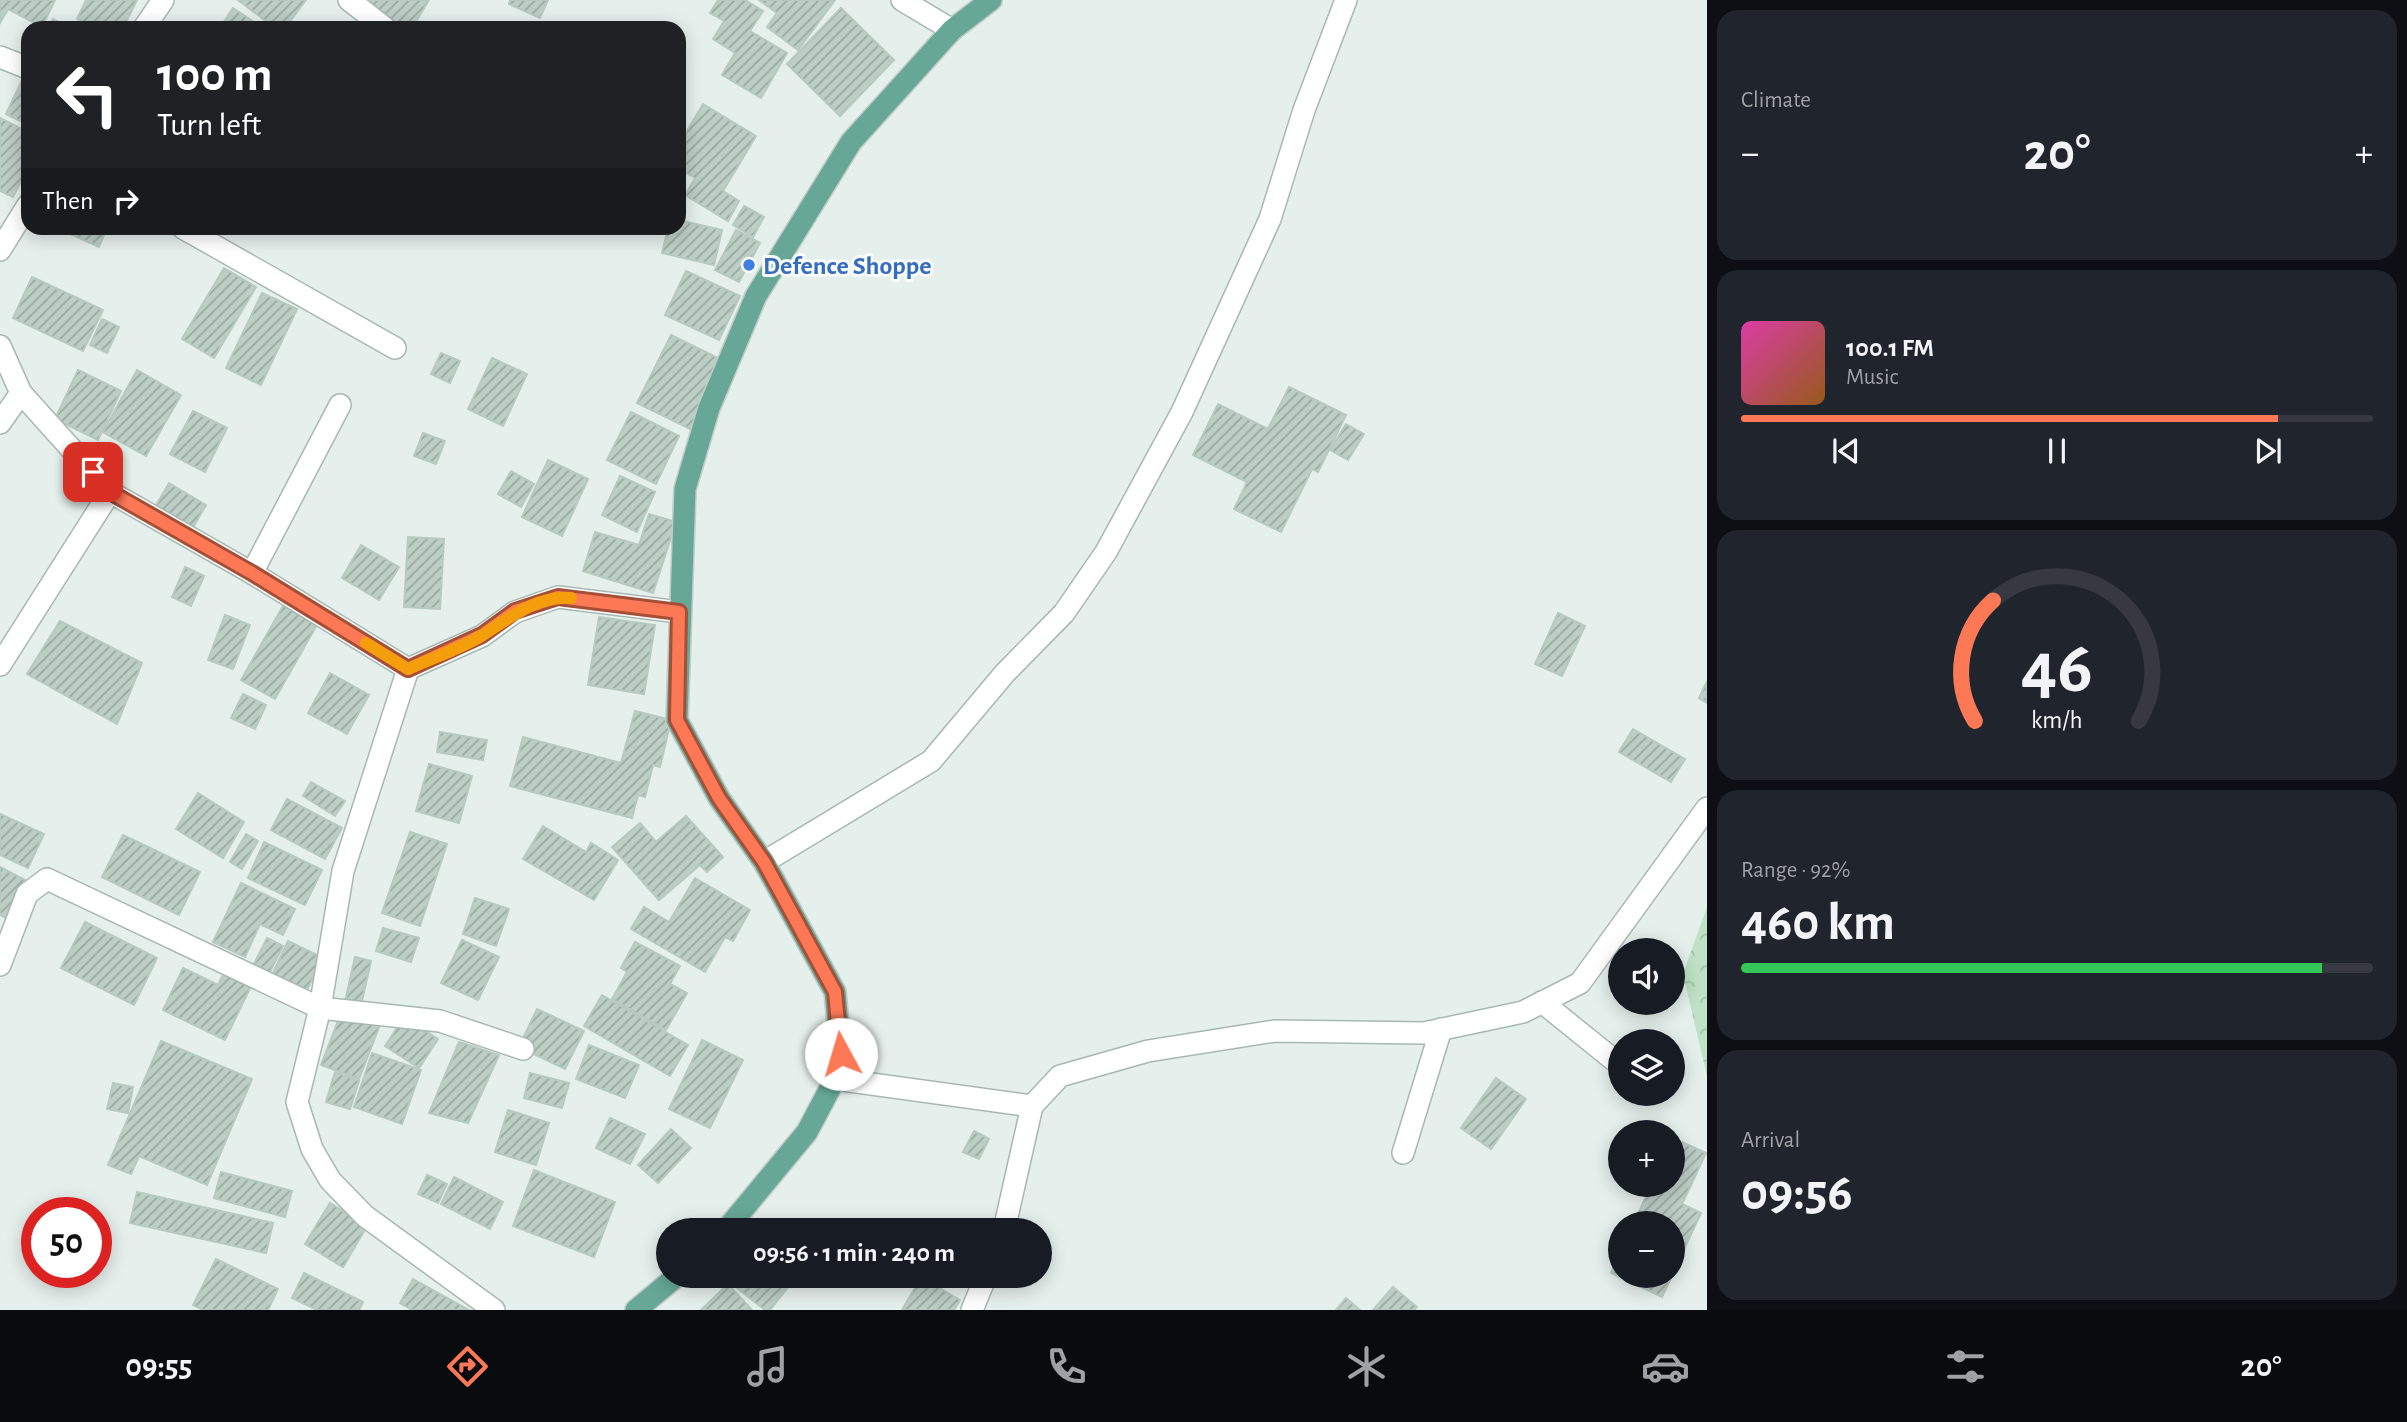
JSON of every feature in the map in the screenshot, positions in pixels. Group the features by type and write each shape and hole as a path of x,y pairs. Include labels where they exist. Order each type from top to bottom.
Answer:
{"main road":[{"path":"736,1218 807,1132 835,1079 841,1054 835,992 764,862 719,798 677,720 685,489 709,408 756,296 851,142 953,30 991,0"},
{"path":"636,1310 663,1288"}],"street":[{"path":"150,21 163,0"},
{"path":"349,0 376,21"},
{"path":"902,0 953,30"},
{"path":"764,862 932,761 1005,673 1064,613 1106,552 1182,412 1270,219 1304,110 1346,0"},
{"path":"0,57 21,65"},
{"path":"0,250 15,213"},
{"path":"195,235 395,348"},
{"path":"0,346 22,393 110,492 252,573 408,669"},
{"path":"0,423 22,393"},
{"path":"252,573 340,405"},
{"path":"0,665 110,492"},
{"path":"495,1310 365,1216 330,1181 312,1149 297,1102 320,1008 343,871 408,669 482,635 515,611 558,597 679,612"},
{"path":"1007,1218 1032,1106 1060,1076 1148,1051 1275,1031 1424,1033 1523,1012 1580,983 1707,808"},
{"path":"0,965 27,894 47,880 320,1008 440,1021 523,1049"},
{"path":"1542,1002 1608,1055"},
{"path":"1403,1153 1441,1029"},
{"path":"835,1079 1032,1106"},
{"path":"972,1310 981,1288"}],"green space":[{"path":"1707,907 1707,1076 1685,982 1685,968"}],"building":[{"path":"0,0 55,0 45,21 31,21 8,9 0,23"},
{"path":"86,0 137,0 126,21 77,19"},
{"path":"238,0 306,0 290,21 266,21"},
{"path":"371,0 429,0 416,21 394,21 368,6"},
{"path":"510,0 548,0 540,18 509,4"},
{"path":"718,0 745,0 763,11 750,31 787,53 761,98 722,75 735,53 713,39 724,21 710,13"},
{"path":"759,0 835,0 798,50 767,27 777,13"},
{"path":"233,8 252,21 225,21"},
{"path":"841,8 894,60 840,116 787,64"},
{"path":"21,82 21,122 6,114"},
{"path":"703,104 756,136 723,191 739,201 728,221 686,196 695,178 686,173 686,132"},
{"path":"0,118 21,128 21,182 13,197 0,191"},
{"path":"744,206 764,217 753,237 733,225"},
{"path":"686,222 722,230 714,265 662,253 666,235 686,235"},
{"path":"736,230 760,243 739,282 715,270"},
{"path":"72,235 104,235 99,247"},
{"path":"224,268 256,287 214,358 182,339"},
{"path":"686,271 740,296 719,340 665,315"},
{"path":"32,277 103,310 83,351 13,318"},
{"path":"262,293 297,309 261,385 226,368"},
{"path":"102,319 119,327 107,353 90,345"},
{"path":"671,335 726,362 692,430 637,403"},
{"path":"441,353 460,361 450,383 431,374"},
{"path":"492,358 527,374 503,426 468,409"},
{"path":"78,370 121,391 98,440 55,419"},
{"path":"137,370 181,395 146,456 103,432"},
{"path":"1289,387 1346,415 1318,472 1312,469 1281,532 1234,509 1247,482 1193,455 1218,404 1268,429"},
{"path":"193,411 227,428 205,472 170,454"},
{"path":"631,412 679,436 656,484 607,460"},
{"path":"1346,424 1364,434 1348,460 1330,450"},
{"path":"423,433 445,441 436,464 414,456"},
{"path":"548,460 588,479 562,536 522,517"},
{"path":"511,471 534,484 521,507 498,494"},
{"path":"620,476 655,492 637,532 602,515"},
{"path":"169,483 206,505 192,529 155,507"},
{"path":"649,514 676,522 653,593 583,571 595,532 639,545"},
{"path":"408,537 444,539 440,609 404,607"},
{"path":"361,545 399,567 379,600 342,578"},
{"path":"185,567 204,576 191,606 172,597"},
{"path":"284,604 318,623 275,699 241,680"},
{"path":"1558,613 1585,626 1562,676 1535,664"},
{"path":"225,615 250,625 233,669 208,660"},
{"path":"599,617 655,625 644,694 588,685"},
{"path":"60,621 142,663 117,724 27,674"},
{"path":"330,673 369,695 347,734 308,713"},
{"path":"1707,681 1707,703 1699,698"},
{"path":"243,694 266,705 255,729 231,718"},
{"path":"635,711 671,720 660,767 653,765 645,797 638,795 632,818 510,786 523,737 621,763"},
{"path":"1633,729 1685,759 1671,782 1619,752"},
{"path":"440,732 487,740 483,760 437,752"},
{"path":"429,764 472,776 459,823 416,811"},
{"path":"311,782 345,801 335,816 303,796"},
{"path":"198,793 244,822 223,858 176,829"},
{"path":"287,799 342,828 325,859 271,830"},
{"path":"0,814 44,834 28,868 0,855"},
{"path":"686,816 723,857 707,872 700,865 659,900 612,847 640,823 656,842"},
{"path":"543,826 586,852 591,843 618,860 594,900 523,859"},
{"path":"410,832 447,844 420,926 382,913"},
{"path":"246,834 258,841 242,869 230,862"},
{"path":"123,835 200,872 179,915 102,877"},
{"path":"264,842 322,870 305,905 248,878"},
{"path":"0,867 25,880 6,918 0,915"},
{"path":"695,878 750,910 733,941 725,937 705,972 631,929 644,907 669,922"},
{"path":"241,883 295,909 283,935 260,924 245,957 213,942"},
{"path":"475,898 509,909 496,946 463,934"},
{"path":"85,922 157,958 134,1005 61,968"},
{"path":"383,928 419,938 411,962 376,951"},
{"path":"267,938 283,946 269,974 253,966"},
{"path":"462,940 499,957 478,1000 441,983"},
{"path":"288,941 323,958 305,994 271,977"},
{"path":"635,942 680,966 670,984 687,993 666,1030 612,999 627,972 621,968"},
{"path":"355,957 371,961 360,1010 344,1006"},
{"path":"183,968 218,985 225,971 252,984 225,1040 163,1010"},
{"path":"602,995 688,1045 670,1076 584,1026"},
{"path":"343,1008 381,1022 359,1079 321,1065"},
{"path":"537,1009 584,1031 565,1069 519,1047"},
{"path":"404,1017 438,1039 419,1068 385,1046"},
{"path":"702,1040 743,1060 710,1128 669,1109"},
{"path":"161,1041 252,1079 207,1185 139,1156 131,1174 108,1165"},
{"path":"459,1042 499,1055 468,1123 429,1113"},
{"path":"589,1045 639,1065 625,1098 576,1079"},
{"path":"372,1053 421,1070 402,1124 354,1107"},
{"path":"335,1072 359,1081 350,1109 326,1102"},
{"path":"530,1073 569,1083 562,1108 524,1098"},
{"path":"1496,1078 1526,1099 1491,1149 1461,1128"},
{"path":"113,1083 133,1087 128,1113 107,1109"},
{"path":"508,1110 549,1123 536,1165 495,1152"},
{"path":"610,1118 645,1134 630,1164 596,1148"},
{"path":"671,1129 691,1148 658,1183 638,1165"},
{"path":"974,1131 989,1139 979,1159 963,1152"},
{"path":"1685,1143 1706,1153 1682,1204 1701,1213 1685,1247 1685,1211 1639,1211 1646,1197 1685,1197"},
{"path":"534,1170 615,1202 594,1257 513,1226"},
{"path":"221,1172 292,1191 285,1217 214,1198"},
{"path":"427,1175 447,1184 438,1203 418,1194"},
{"path":"454,1177 503,1202 490,1229 441,1204"},
{"path":"137,1192 273,1223 266,1253 130,1223"},
{"path":"330,1203 367,1226 343,1267 305,1244"},
{"path":"216,1259 278,1289 268,1310 203,1310 193,1305"},
{"path":"304,1273 363,1302 359,1310 317,1310 292,1298"},
{"path":"413,1279 469,1310 412,1310 400,1303"},
{"path":"1393,1287 1417,1307 1414,1310 1373,1310"},
{"path":"724,1288 732,1288 752,1310 701,1310"},
{"path":"737,1288 787,1288 770,1310 765,1310"},
{"path":"915,1288 940,1288 960,1300 954,1310 902,1310"},
{"path":"1643,1288 1666,1288 1662,1297"},
{"path":"1346,1298 1360,1310 1336,1310"}],"slow traffic":[{"path":"366,643 408,669 482,635 515,611 558,597 571,598"}],"place":[{"name":"Defence Shoppe","path":"749,265"}],"route":[{"path":"93,472 110,492 252,573 408,669 482,635 515,611 558,597 593,599 679,612 677,720 719,798 764,862 835,992 841,1054"}]}
